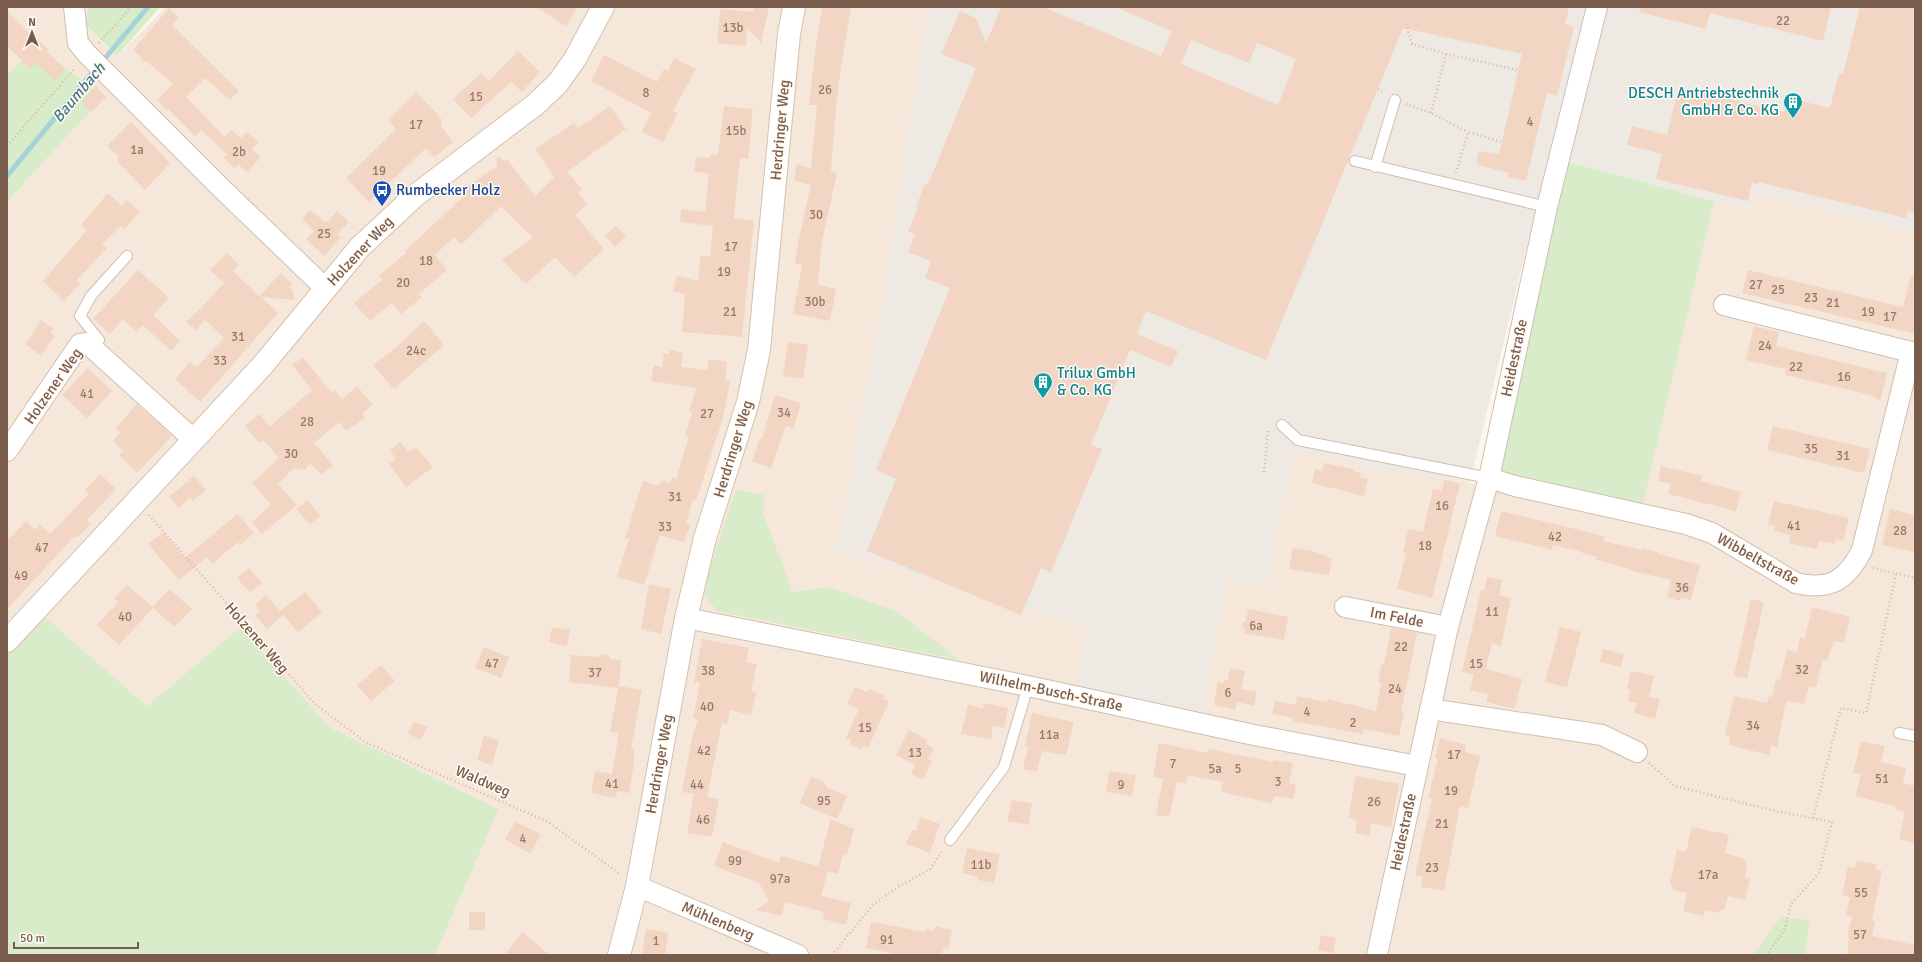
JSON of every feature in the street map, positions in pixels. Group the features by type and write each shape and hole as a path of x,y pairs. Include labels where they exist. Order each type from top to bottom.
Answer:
{"main road":[{"name":"Holzener Weg","path":"7,641 262,366 360,247 416,195 536,104 558,83 575,59 602,7"},
{"name":"Herdringer Weg","path":"619,955 637,886 686,618 705,538 748,402 758,350 789,34 794,7"}],"street":[{"path":"74,7 78,43 220,186 325,288"},
{"name":"Heidestraße","path":"1377,955 1448,627 1489,478 1547,207 1597,7"},
{"name":"Wibbeltstraße","path":"1489,478 1515,486 1686,524 1712,533 1796,583 1809,586 1824,586 1838,580 1855,564 1862,550 1913,353 1724,305"},
{"name":"Holzener Weg","path":"7,452 80,344 87,343 194,440"},
{"name":"Im Felde","path":"1345,607 1448,627"},
{"name":"Wilhelm-Busch-Straße","path":"686,618 1028,686 1254,735 1417,766"},
{"path":"1430,709 1602,735 1637,752"},
{"name":"Mühlenberg","path":"637,886 798,955"}],"lane":[{"path":"1375,167 1395,100"},
{"path":"1354,161 1547,207"},
{"path":"95,349 99,340 80,316 91,296 127,256"},
{"path":"1282,425 1298,440 1489,478"},
{"path":"950,840 1004,767 1028,686"},
{"path":"1899,733 1915,736"}],"path":[{"path":"7,146 131,7"},
{"path":"1406,24 1412,44 1446,54 1518,70"},
{"path":"1431,113 1446,54"},
{"path":"1378,89 1395,100 1431,113 1468,132 1502,142"},
{"path":"1453,185 1468,132"},
{"path":"1264,472 1268,430"},
{"name":"Holzener Weg","path":"137,501 315,704"},
{"path":"1855,564 1915,578"},
{"path":"1813,818 1841,708 1866,713 1896,574"},
{"name":"Waldweg","path":"315,704 365,742 548,822 637,886"},
{"path":"1637,752 1675,786 1775,811 1832,822 1819,873 1791,904 1784,931 1766,955"},
{"path":"832,955 872,906 896,888 930,869 950,840"}],"shaded area":[{"path":"7,7 89,7 85,25 117,56 166,7 928,7 889,268 837,551 1089,628 1202,721 1225,580 1267,586 1293,451 1389,471 1470,482 1495,495 1497,471 1643,504 1714,201 1749,208 1753,192 1915,232 1915,955 435,955 499,809 331,728 240,629 147,706 43,615 7,648 7,202 103,97 38,46 7,75"},
{"path":"928,7 1589,7 1556,145 1528,241 1470,482 1389,471 1293,451 1267,586 1225,580 1202,721 1077,692 1088,628 837,551 889,268"},
{"path":"1605,7 1915,7 1915,232 1753,192 1749,208 1714,201 1565,161"}],"green space":[{"path":"89,7 160,7 117,56 85,24"},
{"path":"38,46 103,97 7,202 7,75"},
{"path":"1565,161 1714,201 1643,504 1497,471"},
{"path":"736,490 765,495 763,513 793,592 829,587 895,611 960,660 717,611 702,592"},
{"path":"43,615 147,706 240,628 331,728 499,809 435,955 7,955 7,648"},
{"path":"1781,917 1810,920 1805,955 1753,955"}],"building":[{"path":"536,7 578,7 566,26"},
{"path":"754,7 769,7 761,43 747,28 746,46 717,43 720,9 753,12"},
{"path":"822,7 851,7 836,108 831,172 837,173 822,241 818,285 836,289 830,321 793,314 802,265 795,264 799,238 811,185 794,181 797,164 811,168 817,105 809,105"},
{"path":"1001,7 1043,7 1161,56 1172,31 1115,7 1569,7 1565,24 1574,27 1557,96 1547,93 1526,181 1508,177 1509,173 1476,164 1479,151 1499,154 1522,54 1403,28 1266,360 1146,311 1137,334 1178,351 1171,367 1130,350 1091,445 1102,449 1051,572 1041,568 1021,615 867,551 896,479 876,470 950,288 925,278 931,261 908,252 915,234 908,232 918,208 916,207 925,183 928,184 976,68 941,54 960,11 976,18 986,43","holes":["1191,40 1249,63 1257,43 1296,59 1278,105 1181,64"]},
{"path":"1640,7 1831,7 1823,41 1710,13 1706,29 1639,12"},
{"name":"DESCH Antriebstechnik GmbH & Co. KG","path":"1860,7 1915,7 1915,213 1908,211 1906,218 1758,182 1758,184 1752,183 1748,201 1656,179 1662,154 1627,145 1632,126 1667,135 1679,87 1784,112 1788,98 1830,108 1839,73 1843,74"},
{"path":"169,8 179,18 172,25 239,91 230,100 205,78 186,97 225,137 231,130 241,138 247,132 258,142 252,149 261,157 247,172 238,164 235,168 223,157 227,154 201,130 195,136 157,100 173,84 146,61 142,61 141,57 133,50"},
{"path":"7,11 36,40 37,39 49,50 47,52 66,70 55,81 36,63 30,69 7,46"},
{"path":"518,51 540,72 522,92 511,82 471,118 453,99 481,73 489,81"},
{"path":"604,55 657,82 664,69 668,71 674,58 696,69 673,111 678,113 663,142 642,132 651,113 591,81"},
{"path":"96,86 106,97 91,112 81,102"},
{"path":"416,92 441,118 441,126 453,142 434,157 426,148 369,202 346,178 396,129 388,120"},
{"path":"610,106 626,129 567,172 582,189 578,193 587,204 575,215 604,249 574,277 555,257 526,284 502,260 533,238 501,206 461,245 454,237 435,255 447,270 419,294 422,297 401,314 392,303 370,321 354,303 382,280 379,276 406,253 405,251 463,197 458,192 497,166 497,156 505,161 507,159 535,196 554,177 535,149 574,123 578,128"},
{"path":"724,106 753,109 748,159 740,158 734,218 754,221 742,337 682,332 685,294 673,291 677,276 698,281 700,256 710,256 713,226 680,222 681,209 705,212 709,173 694,172 696,157 710,158 711,154 718,155"},
{"path":"131,122 170,163 145,190 117,161 119,157 107,146"},
{"path":"108,193 122,206 127,200 140,212 124,229 121,226 102,244 107,248 77,280 81,283 64,301 43,281 87,230 81,225"},
{"path":"310,210 326,223 337,211 349,222 337,234 341,237 324,256 306,239 314,231 302,219"},
{"path":"616,226 626,236 615,247 605,235"},
{"path":"227,253 239,265 233,271 259,296 281,273 292,284 289,287 292,290 295,300 261,297 278,313 200,402 175,379 190,362 197,367 224,338 205,320 196,330 186,322 196,312 200,316 197,312 224,283 210,270"},
{"path":"138,270 169,298 153,315 180,341 171,351 143,325 137,332 123,319 110,334 93,319"},
{"path":"1748,270 1903,307 1911,276 1915,277 1915,334 1742,293"},
{"path":"41,320 53,329 51,333 55,336 41,356 25,344"},
{"path":"424,321 444,345 394,389 373,365 400,344"},
{"path":"1754,326 1779,332 1776,346 1887,373 1880,401 1871,395 1785,375 1786,369 1746,360"},
{"path":"788,342 808,345 803,379 783,376"},
{"path":"670,350 683,353 681,367 707,370 709,359 727,362 725,380 730,382 723,418 696,501 693,500 686,523 690,525 684,543 660,535 644,585 617,577 629,539 625,538 643,481 659,486 661,481 670,483 672,477 676,479 689,437 685,436 692,413 689,412 696,388 651,381 654,365 662,367 664,353 669,354"},
{"path":"303,357 325,385 332,392 335,390 342,399 357,386 373,405 362,413 365,417 354,426 346,431 339,422 314,443 333,465 321,475 310,463 305,470 294,468 278,484 297,505 262,534 252,522 271,505 252,483 279,458 263,440 259,443 245,426 259,414 270,426 312,390 292,365"},
{"path":"88,368 112,391 87,418 62,395"},
{"path":"775,395 801,403 794,428 786,426 771,468 752,461 760,438 762,439"},
{"path":"137,404 172,436 137,473 119,455 123,451 113,441 120,433 116,428"},
{"path":"1773,426 1870,449 1864,473 1767,450"},
{"path":"400,442 408,452 416,447 433,467 406,487 389,464 396,459 390,450"},
{"path":"1324,463 1354,469 1354,471 1361,473 1360,477 1368,479 1364,496 1312,483 1315,469 1322,471"},
{"path":"1661,466 1702,476 1700,481 1741,492 1736,511 1668,494 1671,484 1658,481"},
{"path":"100,474 116,489 87,520 91,524 77,538 75,536 7,609 7,541 26,521 35,530 40,525 50,534 89,494 85,490"},
{"path":"194,476 206,490 193,501 190,498 179,508 169,497"},
{"path":"1444,480 1460,484 1432,598 1397,589 1406,553 1403,552 1408,529 1423,532 1433,489 1442,491"},
{"path":"307,500 321,516 310,524 296,509"},
{"path":"1774,501 1849,518 1843,541 1836,539 1835,544 1818,541 1817,549 1789,543 1791,535 1774,531 1775,526 1768,524"},
{"path":"1890,509 1915,515 1915,552 1882,545"},
{"path":"1501,511 1604,536 1603,541 1642,550 1642,548 1658,552 1658,554 1700,565 1691,600 1681,598 1680,601 1667,597 1671,580 1628,570 1628,568 1596,560 1597,557 1582,552 1553,545 1552,550 1495,536"},
{"path":"237,514 254,533 240,545 238,542 212,564 207,557 179,580 148,544 163,532 185,558"},
{"path":"1293,548 1309,550 1332,558 1329,575 1289,569"},
{"path":"249,568 262,583 250,593 237,578"},
{"path":"1487,577 1502,580 1499,595 1511,598 1501,646 1492,643 1486,669 1522,679 1515,709 1486,702 1488,694 1470,690 1474,675 1462,672 1481,590 1484,591"},
{"path":"649,584 671,589 661,634 641,629"},
{"path":"127,585 153,607 169,589 192,609 175,627 153,608 119,645 97,625 118,602 114,598"},
{"path":"305,592 322,612 298,632 283,615 267,629 255,615 260,611 255,605 266,595 280,611"},
{"path":"1751,599 1764,602 1747,678 1734,676"},
{"path":"1812,607 1850,617 1844,643 1834,641 1827,660 1823,659 1816,688 1809,686 1804,704 1786,701 1777,747 1771,746 1769,755 1729,745 1730,736 1725,735 1734,696 1767,703 1769,696 1772,697 1776,679 1780,680 1787,650 1797,652 1800,637 1805,638"},
{"path":"1248,609 1288,617 1284,640 1244,633 1245,629 1241,624 1246,621"},
{"path":"552,627 570,630 567,646 549,642"},
{"path":"1560,627 1581,632 1567,687 1545,682"},
{"path":"1391,628 1417,633 1401,712 1404,712 1399,736 1364,729 1363,734 1293,721 1293,718 1272,714 1275,701 1296,705 1297,696 1328,702 1328,699 1376,711 1381,683 1378,682 1382,663 1384,664"},
{"path":"702,639 749,648 746,662 757,664 751,691 756,692 751,715 730,710 727,724 722,723 707,797 719,799 712,837 687,833 694,794 682,792 692,738 698,719 693,718 700,683 694,682"},
{"path":"484,647 509,657 501,678 475,668"},
{"path":"1603,649 1624,654 1621,667 1600,662"},
{"path":"601,654 608,655 611,659 621,660 619,686 642,690 631,748 634,749 634,763 629,793 617,791 616,798 591,793 595,771 612,774 619,733 610,732 618,688 569,682 571,655 597,657"},
{"path":"381,665 395,681 371,701 357,685"},
{"path":"1230,668 1245,671 1241,689 1257,692 1254,706 1237,702 1235,710 1214,705 1218,682 1224,683 1225,680 1228,680"},
{"path":"1631,671 1654,676 1649,697 1660,699 1655,719 1634,713 1637,703 1628,701 1630,690 1627,689"},
{"path":"855,687 867,692 869,689 885,696 883,699 889,702 868,748 863,746 861,750 849,744 851,740 846,738 859,709 847,704"},
{"path":"984,703 1008,708 1004,728 993,726 991,739 961,734 968,704 983,709"},
{"path":"1032,713 1074,722 1066,755 1042,751 1037,772 1023,769 1028,748 1025,745"},
{"path":"414,722 427,727 421,740 408,734"},
{"path":"909,730 928,740 926,744 934,749 928,759 932,761 923,780 911,773 915,765 896,755"},
{"path":"484,736 499,740 492,765 477,760"},
{"path":"1440,738 1466,745 1465,752 1480,756 1468,808 1460,806 1444,891 1421,887 1423,877 1415,875 1432,799 1428,798 1438,759 1435,758"},
{"path":"1861,741 1885,746 1881,762 1906,768 1903,783 1915,786 1915,843 1899,839 1905,812 1896,810 1897,807 1856,796 1861,773 1853,773"},
{"path":"1159,743 1208,753 1208,749 1273,762 1274,760 1293,763 1289,783 1296,785 1293,799 1274,796 1272,803 1221,792 1223,782 1188,775 1186,784 1177,782 1169,817 1156,815 1163,779 1153,777"},
{"path":"1109,771 1136,775 1132,796 1106,792"},
{"path":"1356,776 1399,784 1391,827 1371,823 1369,836 1355,833 1357,820 1348,818"},
{"path":"811,777 824,782 826,787 847,796 837,819 800,803"},
{"path":"1012,800 1032,803 1029,825 1007,821"},
{"path":"921,817 940,824 930,853 906,844 912,830 916,831"},
{"path":"831,819 854,829 847,855 843,854 838,874 828,871 821,896 851,903 846,925 823,919 824,912 785,902 782,916 756,910 769,901 759,883 714,866 723,842 779,863 781,856 818,866"},
{"path":"515,822 541,834 530,854 505,839"},
{"path":"1692,827 1729,835 1725,853 1743,858 1747,865 1745,877 1750,879 1745,900 1728,896 1725,908 1717,913 1705,910 1704,916 1683,911 1687,893 1674,890 1670,883 1677,850 1686,852"},
{"path":"967,848 1000,854 994,883 978,880 978,877 962,873"},
{"path":"1856,861 1876,864 1875,869 1882,871 1872,921 1875,921 1872,936 1915,945 1915,955 1847,955 1849,937 1847,937 1852,917 1846,916 1850,897 1842,895 1848,867 1855,868"},
{"path":"469,912 485,912 485,930 469,930"},
{"path":"871,922 925,932 926,929 934,931 935,926 952,930 948,948 944,947 942,955 901,955 866,948"},
{"path":"646,929 668,933 665,955 642,955"},
{"path":"523,932 549,955 504,955"},
{"path":"1321,935 1336,938 1333,953 1318,950"}],"waterway":[{"name":"Baumbach","path":"101,63 148,7"},
{"name":"Baumbach","path":"7,176 95,69"}],"place":[{"name":"DESCH Antriebstechnik GmbH & Co. KG","path":"1793,119"},
{"name":"Rumbecker Holz","path":"382,207"},
{"name":"Trilux GmbH & Co. KG","path":"1043,399"}]}
